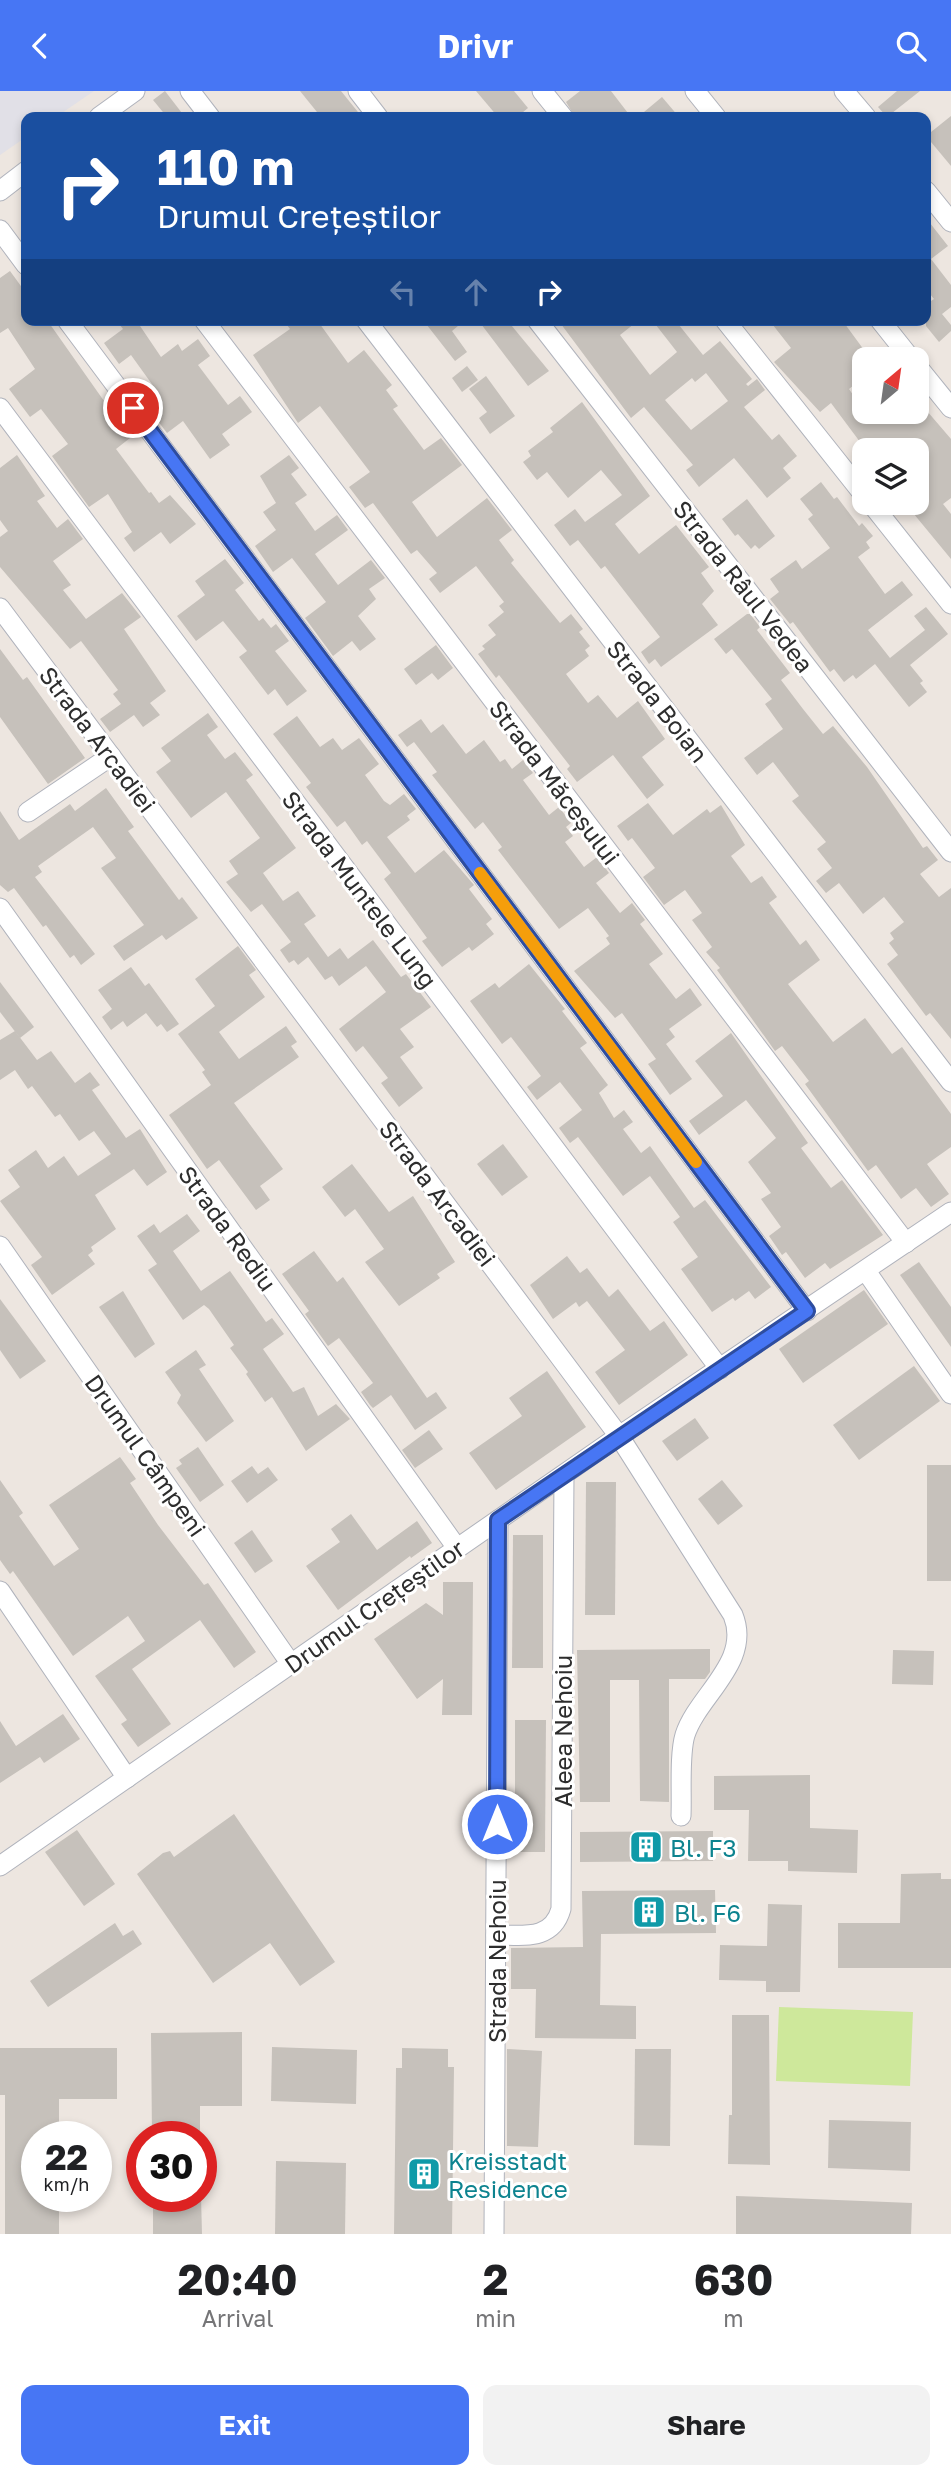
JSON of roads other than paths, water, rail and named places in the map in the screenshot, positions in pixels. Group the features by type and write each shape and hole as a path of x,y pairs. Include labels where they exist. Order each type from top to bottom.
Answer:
{"street":[{"path":"106,112 135,91"},
{"path":"190,91 206,112"},
{"path":"358,91 374,112"},
{"path":"542,91 559,112"},
{"path":"695,91 712,112"},
{"path":"844,91 862,112"},
{"path":"0,191 21,175"},
{"path":"931,197 951,222"},
{"path":"0,230 21,258"},
{"path":"71,326 807,1311"},
{"name":"Strada Măceșului","path":"209,326 906,1243"},
{"name":"Strada Boian","path":"371,326 951,1083"},
{"name":"Strada Râul Vedea","path":"542,326 951,852"},
{"path":"730,326 852,480"},
{"path":"885,326 901,347"},
{"path":"929,381 951,408"},
{"name":"Strada Muntele Lung","path":"0,408 720,1369"},
{"path":"880,515 951,604"},
{"name":"Strada Arcadiei","path":"0,608 619,1436 738,1628 737,1644 720,1680 684,1737 681,1815"},
{"path":"28,812 111,756"},
{"name":"Strada Rediu","path":"0,908 457,1548"},
{"path":"945,1216 951,1237"},
{"name":"Drumul Crețeștilor","path":"0,1865 619,1436 945,1216"},
{"name":"Drumul Câmpeni","path":"0,1246 291,1664"},
{"path":"866,1271 951,1394"},
{"name":"Aleea Nehoiu","path":"496,1935 539,1935 547,1931 561,1909 565,1475"},
{"name":"Strada Nehoiu","path":"494,2234 498,1520"},
{"path":"0,1591 127,1778"}],"place":[{"name":"Bl. F3","path":"646,1847"},
{"name":"Bl. F6","path":"649,1912"},
{"name":"Kreisstadt Residence","path":"424,2174"}]}
